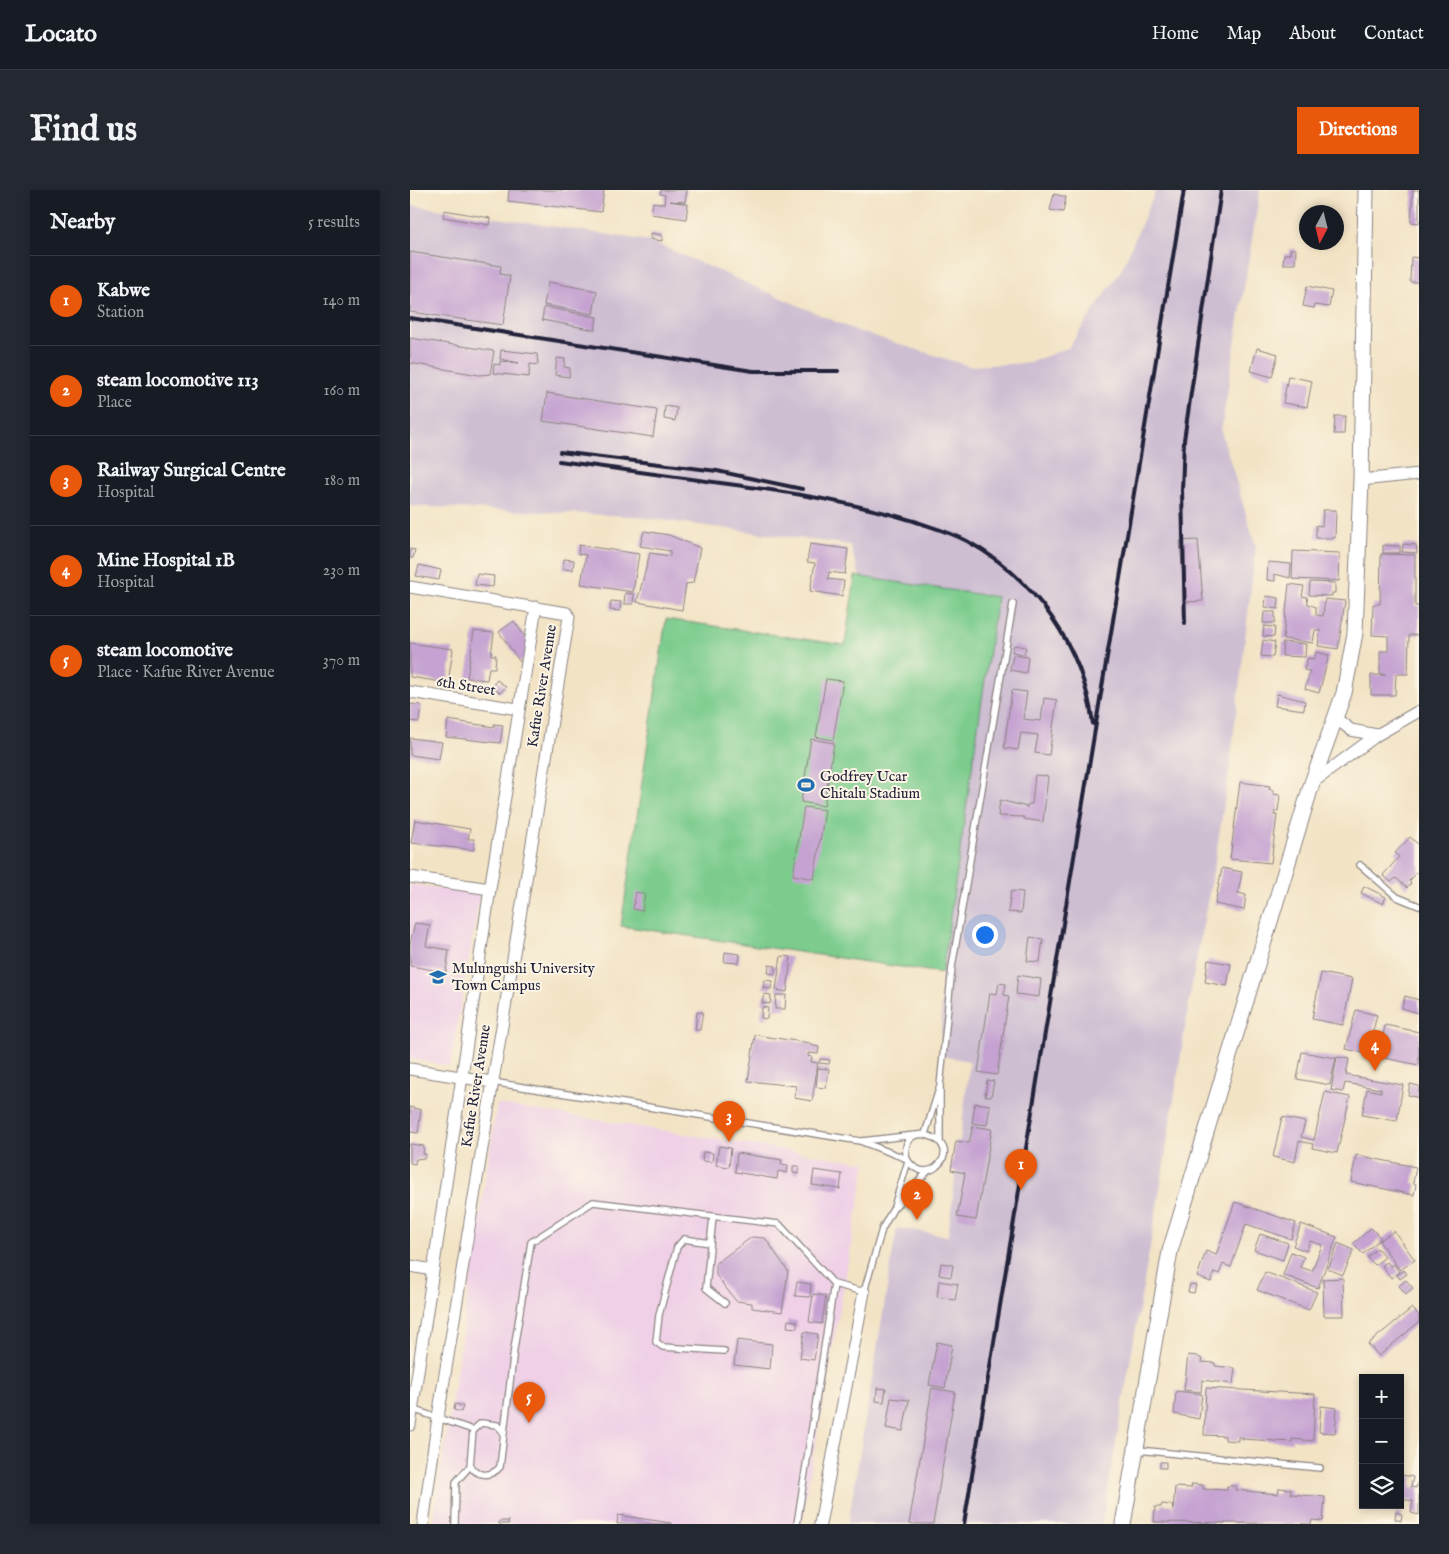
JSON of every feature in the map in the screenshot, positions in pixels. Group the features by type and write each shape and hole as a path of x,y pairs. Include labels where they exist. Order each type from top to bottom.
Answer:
{"street":[{"path":"1123,1524 1170,1251 1312,783 1344,692 1355,633 1361,480 1366,190"},
{"path":"1361,480 1419,474"},
{"path":"410,587 536,607"},
{"name":"Kafue River Avenue","path":"410,1424 461,1077 518,709 536,607 566,613 569,617 438,1417 423,1524"},
{"name":"6th Street","path":"410,692 518,709"},
{"path":"1312,783 1377,735 1419,711"},
{"path":"1334,717 1351,730 1377,735"},
{"path":"410,877 490,889"},
{"path":"410,1069 492,1082"},
{"path":"410,1266 433,1270"},
{"path":"820,1524 864,1292"}],"lane":[{"path":"940,1143 940,1086 952,967 1014,604"},
{"path":"1360,865 1397,897 1419,906"},
{"path":"492,1082 860,1141 907,1160 916,1169 928,1171"},
{"path":"894,1209 907,1160 906,1147 914,1137 922,1134 940,1086"},
{"path":"470,1466 482,1474 496,1471 500,1467 514,1350 531,1242 593,1202 779,1224 834,1284 864,1292 882,1229 894,1209 928,1171 938,1165 943,1148 936,1138 922,1134 860,1141"},
{"path":"712,1216 706,1288 725,1302"},
{"path":"710,1244 684,1239 677,1248 659,1315 656,1342 663,1347 724,1351"},
{"path":"797,1524 834,1284"},
{"path":"412,1409 473,1430"},
{"path":"455,1524 456,1482 470,1466 473,1430 481,1424 492,1423 506,1416"},
{"path":"492,1423 504,1433"},
{"path":"1136,1450 1320,1468"}],"shaded area":[{"path":"1156,190 1260,190 1221,431 1256,547 1229,773 1102,1524 848,1524 897,1228 948,1236 970,1061 941,1056 942,973 997,597 860,577 850,545 631,516 410,506 410,205 650,241 857,331 969,366 1028,363 1068,348 1122,269"},
{"name":"Mulungushi University Town Campus","path":"410,884 480,895 450,1066 410,1059"},
{"path":"497,1104 866,1163 801,1524 433,1524"}],"green space":[{"name":"Godfrey Ucar Chitalu Stadium","path":"855,576 997,597 942,973 621,926 666,619 845,645"}],"building":[{"path":"509,190 604,190 601,212 508,201"},
{"path":"661,190 687,190 685,202 669,201 688,204 686,219 651,214 653,202 664,204 665,195 660,194"},
{"path":"1413,190 1419,190 1419,223 1411,222"},
{"path":"1054,194 1066,197 1063,212 1050,210"},
{"path":"444,210 490,218 489,225 443,217"},
{"path":"651,233 662,235 662,241 651,239"},
{"path":"1290,249 1296,249 1295,264 1283,264 1284,254 1290,254"},
{"path":"410,252 501,266 500,274 510,276 503,325 410,312"},
{"path":"1411,257 1419,258 1419,282 1410,282"},
{"path":"548,282 597,291 593,314 544,305"},
{"path":"1307,286 1332,291 1329,307 1315,305 1314,308 1303,306"},
{"path":"544,307 597,317 595,330 542,320"},
{"path":"410,338 494,351 490,374 479,375 410,363"},
{"path":"1257,348 1278,354 1272,377 1251,371"},
{"path":"501,350 537,354 538,365 530,364 529,377 493,373 494,364 500,365 500,361 519,363 500,359"},
{"path":"557,358 565,359 564,367 570,368 569,377 555,375"},
{"path":"1288,376 1312,381 1307,407 1283,403"},
{"path":"547,393 657,410 653,437 543,421"},
{"path":"665,406 677,408 675,421 664,419"},
{"path":"1335,416 1345,416 1344,434 1334,434"},
{"path":"1323,510 1336,510 1335,538 1316,538 1316,525 1322,526"},
{"path":"644,531 669,535 700,548 693,583 686,584 682,610 637,602 650,553 670,556 670,551 640,546"},
{"path":"1198,540 1203,601 1185,602 1180,541"},
{"path":"810,544 848,549 845,574 829,572 828,579 844,581 842,596 810,591 815,563 807,562"},
{"path":"1403,544 1416,545 1417,553 1402,552"},
{"path":"579,545 639,554 633,592 581,584 586,555 578,554"},
{"path":"1383,545 1400,546 1400,553 1383,553"},
{"path":"410,549 415,550 413,558 410,558"},
{"path":"1293,551 1340,553 1339,581 1292,579"},
{"path":"1381,554 1415,555 1415,606 1419,606 1419,635 1409,635 1408,674 1396,674 1395,695 1371,695 1371,675 1386,675 1380,674 1380,651 1388,651 1388,636 1372,635 1373,604 1380,604"},
{"path":"564,559 574,560 573,570 563,569"},
{"path":"1268,562 1291,564 1290,578 1275,574 1275,581 1267,580"},
{"path":"419,565 441,570 439,580 416,576"},
{"path":"477,574 494,576 493,587 475,585"},
{"path":"1310,582 1335,583 1335,593 1332,593 1332,596 1309,595"},
{"path":"1289,584 1304,586 1302,596 1307,597 1308,604 1316,607 1316,615 1323,616 1325,599 1345,601 1338,649 1318,646 1320,630 1315,630 1313,643 1283,639"},
{"path":"625,593 634,594 633,604 624,604"},
{"path":"1266,596 1279,598 1278,609 1265,607"},
{"path":"611,601 621,602 620,611 610,610"},
{"path":"1264,612 1275,612 1275,623 1263,623"},
{"path":"514,621 535,651 520,662 499,632"},
{"path":"1264,626 1275,627 1274,637 1263,636"},
{"path":"474,631 494,633 491,655 496,655 495,668 489,668 487,680 467,678"},
{"path":"1263,640 1275,642 1273,657 1261,656"},
{"path":"1283,642 1306,644 1305,657 1282,656"},
{"path":"410,643 453,649 448,683 410,677"},
{"path":"1014,645 1026,647 1024,654 1012,652"},
{"path":"1316,652 1329,655 1319,693 1305,689 1310,671 1304,670 1308,658 1314,659"},
{"path":"1013,655 1028,657 1026,673 1010,670"},
{"path":"826,679 843,681 833,740 816,737"},
{"path":"497,680 506,687 500,693 492,686"},
{"path":"1012,690 1027,692 1023,719 1041,721 1044,698 1057,700 1049,755 1035,753 1038,735 1021,733 1018,750 1004,748"},
{"path":"1277,694 1305,701 1304,710 1275,706"},
{"path":"410,704 421,705 419,722 410,721"},
{"path":"448,720 494,727 494,724 503,725 500,743 446,737"},
{"path":"410,738 442,742 439,759 410,755"},
{"path":"811,739 834,743 824,806 801,802"},
{"path":"1035,775 1048,776 1043,822 1024,819 1024,817 998,816 1000,800 1027,807 1028,804 1032,804"},
{"path":"1240,782 1270,786 1269,789 1273,790 1273,794 1280,795 1278,811 1275,811 1274,815 1277,815 1271,863 1230,859"},
{"path":"804,807 825,810 814,879 793,875"},
{"path":"415,820 470,829 468,839 474,839 474,850 411,843"},
{"path":"1410,837 1419,845 1419,871 1409,881 1411,883 1407,888 1396,878 1391,882 1383,875 1399,857 1395,853"},
{"path":"1222,868 1242,872 1238,893 1246,895 1244,910 1215,904"},
{"path":"1364,886 1386,897 1383,904 1361,893"},
{"path":"1011,891 1023,892 1021,913 1008,912"},
{"path":"636,892 645,894 642,911 633,909"},
{"path":"415,923 430,925 426,946 449,950 446,972 410,966 410,944"},
{"path":"1030,937 1043,939 1040,962 1027,961"},
{"path":"725,952 740,954 739,963 724,962"},
{"path":"781,956 791,957 787,992 776,990"},
{"path":"1208,960 1231,964 1227,986 1205,982"},
{"path":"769,965 776,966 775,974 768,973"},
{"path":"1321,973 1352,979 1343,1025 1312,1019"},
{"path":"1018,975 1041,979 1039,997 1016,994"},
{"path":"765,980 773,981 771,989 763,988"},
{"path":"999,983 1006,984 1004,995 1009,996 997,1075 978,1072 990,993 997,994"},
{"path":"764,994 771,995 770,1004 762,1003"},
{"path":"776,995 786,995 785,1009 775,1009"},
{"path":"1405,996 1419,1000 1419,1013 1402,1008"},
{"path":"762,1007 768,1008 767,1019 761,1018"},
{"path":"1356,1010 1377,1015 1370,1043 1373,1044 1372,1048 1378,1049 1376,1056 1346,1049"},
{"path":"697,1012 703,1012 700,1030 695,1030"},
{"path":"1385,1025 1419,1032 1419,1065 1379,1057"},
{"path":"755,1035 810,1043 810,1045 819,1047 818,1054 808,1053 808,1056 812,1057 811,1062 818,1063 812,1101 794,1098 796,1086 748,1081"},
{"path":"1302,1052 1336,1058 1330,1085 1297,1079"},
{"path":"1337,1057 1349,1059 1346,1075 1403,1085 1397,1121 1362,1115 1367,1089 1381,1092 1381,1089 1345,1083 1343,1092 1331,1090"},
{"path":"820,1059 830,1060 829,1064 819,1063"},
{"path":"818,1068 829,1069 826,1088 816,1087"},
{"path":"987,1080 994,1081 991,1097 985,1096"},
{"path":"1410,1084 1419,1086 1419,1098 1408,1095"},
{"path":"1325,1092 1350,1097 1337,1153 1312,1148 1313,1144 1299,1141 1295,1162 1273,1157 1282,1117 1305,1122 1301,1137 1314,1140"},
{"path":"975,1103 990,1105 987,1125 972,1123"},
{"path":"410,1107 421,1110 418,1133 410,1132"},
{"path":"973,1126 992,1129 976,1220 957,1217 965,1173 951,1170 956,1141 969,1143"},
{"path":"410,1144 424,1146 423,1154 426,1154 425,1158 416,1159 415,1164 410,1163"},
{"path":"719,1146 731,1148 729,1167 716,1165"},
{"path":"703,1152 713,1153 712,1162 702,1161"},
{"path":"737,1153 782,1160 781,1164 788,1165 787,1173 778,1171 777,1179 735,1172"},
{"path":"1356,1155 1416,1167 1413,1183 1416,1184 1414,1195 1351,1182"},
{"path":"793,1166 799,1166 798,1174 793,1173"},
{"path":"814,1170 842,1174 840,1189 812,1185"},
{"path":"1235,1202 1296,1223 1291,1239 1246,1224 1231,1267 1223,1264 1219,1274 1214,1272 1211,1282 1197,1277 1206,1251 1216,1255"},
{"path":"1301,1224 1337,1237 1318,1288 1283,1275 1291,1252 1304,1257 1300,1267 1312,1271 1322,1245 1310,1241 1306,1251 1293,1246"},
{"path":"1371,1228 1381,1238 1363,1254 1353,1244"},
{"path":"1394,1231 1415,1260 1400,1270 1379,1241"},
{"path":"1260,1234 1288,1243 1283,1260 1254,1250"},
{"path":"752,1237 765,1238 788,1271 782,1312 752,1308 752,1303 736,1301 716,1275 716,1263"},
{"path":"1338,1243 1354,1250 1343,1275 1328,1269"},
{"path":"1377,1248 1385,1257 1375,1265 1367,1257"},
{"path":"1387,1262 1391,1267 1394,1264 1399,1272 1391,1278 1382,1266"},
{"path":"941,1263 953,1265 951,1277 939,1275"},
{"path":"1404,1270 1407,1274 1400,1279 1397,1275"},
{"path":"1265,1272 1317,1292 1309,1310 1257,1290"},
{"path":"1343,1278 1344,1316 1324,1316 1323,1279"},
{"path":"1406,1280 1413,1288 1406,1294 1399,1286"},
{"path":"939,1281 958,1284 955,1300 937,1297"},
{"path":"797,1282 811,1284 810,1297 795,1296"},
{"path":"1190,1284 1196,1285 1194,1293 1188,1292"},
{"path":"813,1294 826,1296 822,1324 809,1322"},
{"path":"1412,1308 1419,1315 1419,1322 1379,1356 1368,1344"},
{"path":"788,1320 797,1321 797,1328 787,1327"},
{"path":"804,1332 818,1334 814,1360 800,1358"},
{"path":"737,1340 772,1344 770,1369 734,1365"},
{"path":"937,1342 952,1345 945,1388 929,1385"},
{"path":"1188,1355 1197,1356 1202,1359 1201,1362 1215,1363 1215,1366 1235,1368 1233,1384 1202,1380 1201,1392 1184,1390"},
{"path":"877,1388 886,1389 884,1402 876,1401"},
{"path":"932,1388 955,1392 933,1524 909,1524"},
{"path":"1206,1388 1315,1394 1313,1441 1292,1439 1292,1442 1242,1439 1243,1437 1238,1437 1238,1441 1225,1440 1225,1436 1204,1435"},
{"path":"1176,1391 1202,1394 1199,1419 1174,1414"},
{"path":"891,1398 909,1400 903,1431 886,1428"},
{"path":"455,1404 463,1406 461,1412 454,1410"},
{"path":"1321,1406 1337,1408 1335,1433 1319,1432"},
{"path":"1160,1462 1166,1462 1166,1468 1160,1468"},
{"path":"1404,1475 1413,1477 1411,1487 1416,1488 1419,1479 1419,1515 1411,1513 1413,1501 1404,1500"},
{"path":"1192,1484 1203,1485 1203,1489 1227,1490 1227,1486 1236,1486 1235,1490 1278,1494 1279,1488 1291,1489 1291,1494 1325,1497 1323,1521 1312,1520 1311,1524 1154,1522 1155,1507 1161,1507 1162,1504 1172,1505 1173,1511 1175,1487 1191,1488"},
{"path":"1396,1512 1402,1514 1401,1521 1395,1519"},
{"path":"618,1515 671,1523 671,1524 617,1524"},
{"path":"499,1521 509,1521 508,1524 499,1524"}],"railway":[{"path":"964,1524 1184,190"},
{"path":"1185,623 1182,490 1184,440 1221,190"},
{"path":"410,318 753,371 838,371"},
{"path":"560,452 717,471 802,489"},
{"path":"559,461 765,489 829,500 872,509 914,521 961,538 992,557 1014,575 1035,595 1052,618 1067,642 1079,668 1088,696 1093,724"}],"place":[{"name":"Godfrey Ucar Chitalu Stadium","path":"806,785"},
{"name":"Mulungushi University Town Campus","path":"438,977"},
{"name":"Mine Hospital 1B","path":"1375,1071"},
{"name":"Railway Surgical Centre","path":"729,1142"},
{"name":"Kabwe","path":"1021,1190"},
{"name":"steam locomotive 113","path":"917,1220"},
{"name":"steam locomotive","path":"529,1423"}]}
